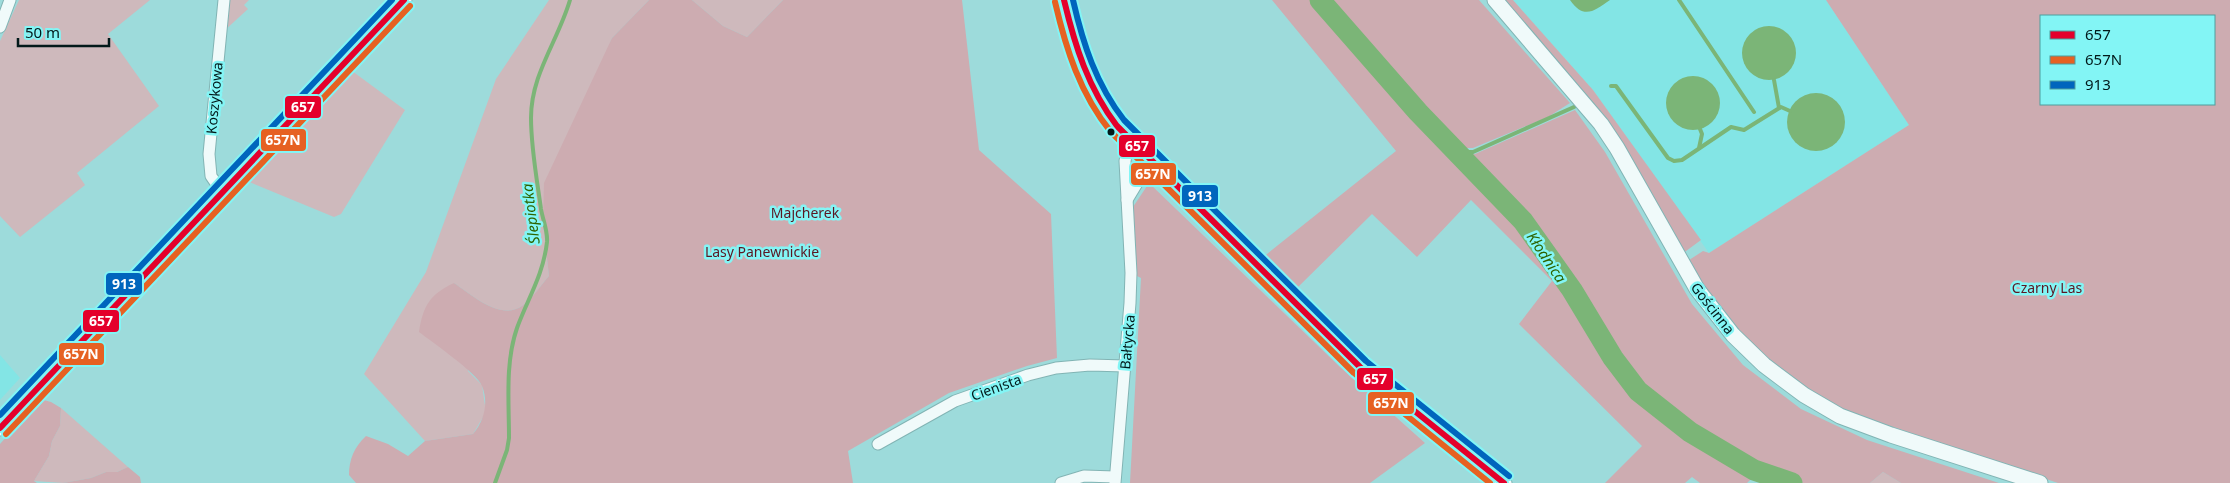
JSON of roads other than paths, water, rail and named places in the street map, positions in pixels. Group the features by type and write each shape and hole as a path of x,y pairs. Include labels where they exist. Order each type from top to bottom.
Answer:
{"street":[{"path":"0,27 10,0"},
{"name":"Koszykowa","path":"222,192 211,176 209,154 224,0"},
{"path":"0,428 404,0"},
{"path":"1064,0 1078,54 1092,87 1113,121 1133,143 1375,380 1503,482"},
{"name":"Gościnna","path":"1494,0 1608,133 1697,290 1733,334 1764,365 1804,395 1840,416 1891,435 2040,483"},
{"name":"Bałtycka","path":"1115,480 1130,283 1126,156 1133,143"},
{"path":"1127,200 1139,180 1154,164"},
{"name":"Cienista","path":"878,444 955,401 1028,375 1056,368 1090,365 1125,366"},
{"path":"1061,483 1084,476 1115,480"}],"waterway":[{"name":"Ślepiotka","path":"495,483 507,450 509,438 508,382 513,341 539,276 547,242 533,152 531,129 532,102 540,72 570,0"},
{"name":"Kłodnica","path":"1320,0 1418,112 1523,221 1572,290 1613,358 1638,391 1690,432 1754,470 1792,483"},
{"path":"1679,0 1754,112"},
{"path":"1774,80 1779,108"},
{"path":"1611,86 1616,86 1668,158 1674,161 1682,160 1731,127 1744,130 1781,107 1790,111"},
{"path":"1457,152 1473,152 1574,107"},
{"path":"1699,148 1702,134 1700,129"}],"park label":[{"name":"Majcherek","path":"805,212"},
{"name":"Lasy Panewnickie","path":"762,251"},
{"name":"Czarny Las","path":"2047,287"}]}
